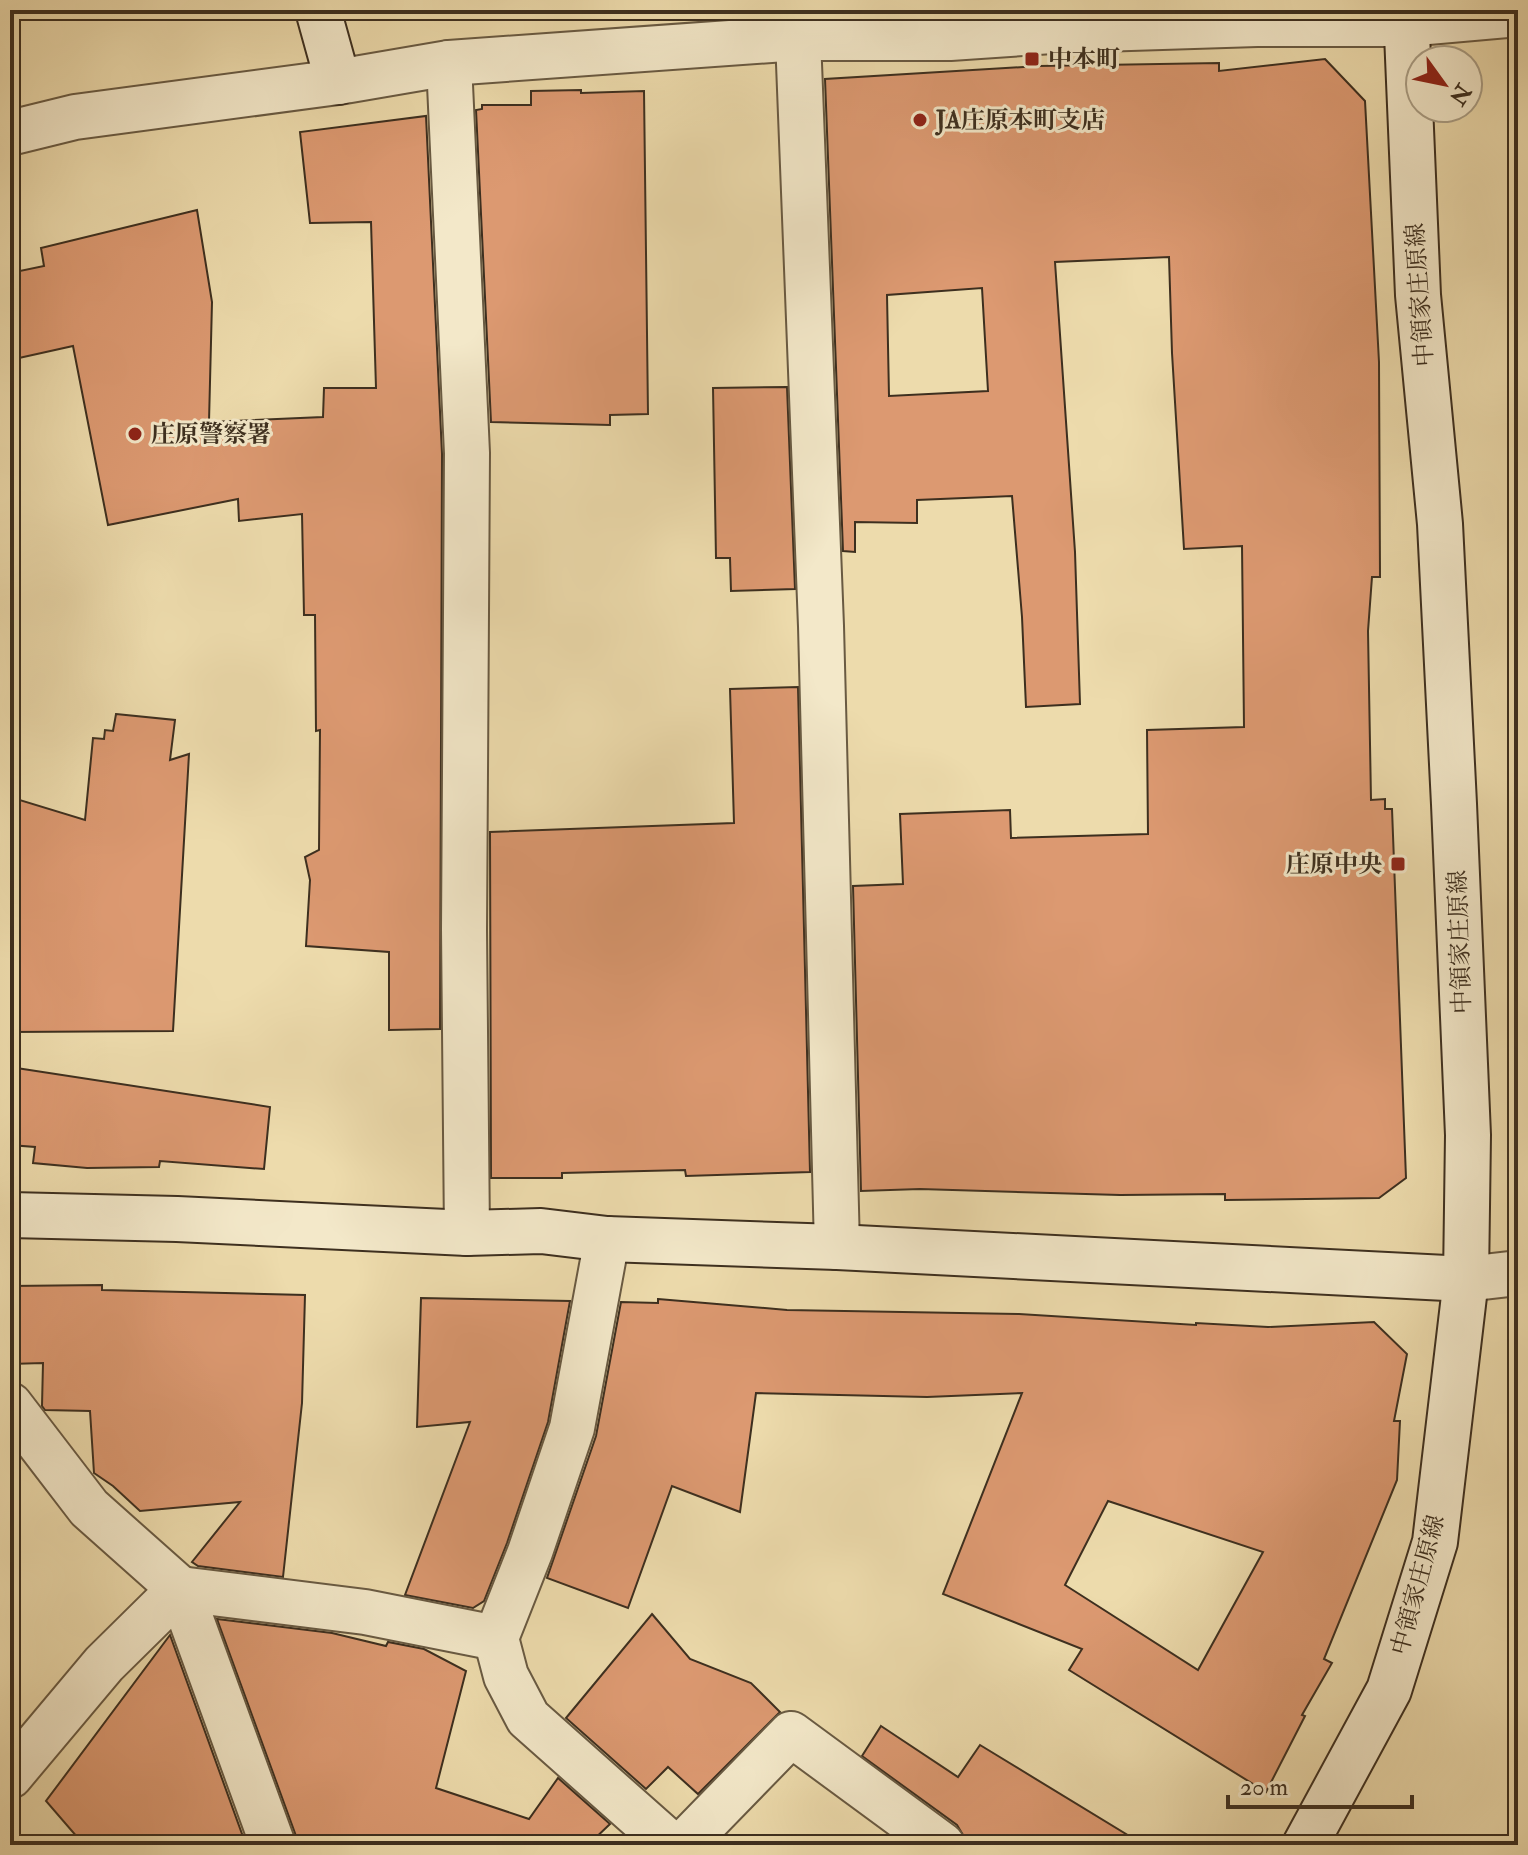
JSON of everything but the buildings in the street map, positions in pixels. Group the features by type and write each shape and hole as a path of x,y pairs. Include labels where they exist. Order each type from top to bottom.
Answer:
{"street":[{"path":"318,10 338,82"},
{"path":"10,133 75,117 338,82 449,63 952,24 1067,30 1518,14"},
{"name":"中領家庄原線","path":"1305,1845 1389,1690 1435,1542 1466,1279 1468,1135 1454,804 1440,524 1418,295 1405,17"},
{"path":"798,38 820,610 837,1247"},
{"path":"449,63 467,453 464,915 467,1233"},
{"path":"10,1215 177,1219 467,1233 541,1231 607,1239 837,1247 1466,1279 1518,1273"},
{"path":"607,1239 572,1428 530,1552 496,1638 506,1676 528,1718 671,1845"},
{"path":"10,1405 89,1508 180,1589 273,1845"},
{"path":"180,1589 365,1612 496,1638"},
{"path":"10,1776 104,1664 180,1589"},
{"path":"683,1845 791,1734 942,1845"}],"place":[{"name":"中本町","path":"1032,59"},
{"name":"JA庄原本町支店","path":"920,120"},
{"name":"庄原警察署","path":"135,434"},
{"name":"庄原中央","path":"1398,864"}]}
